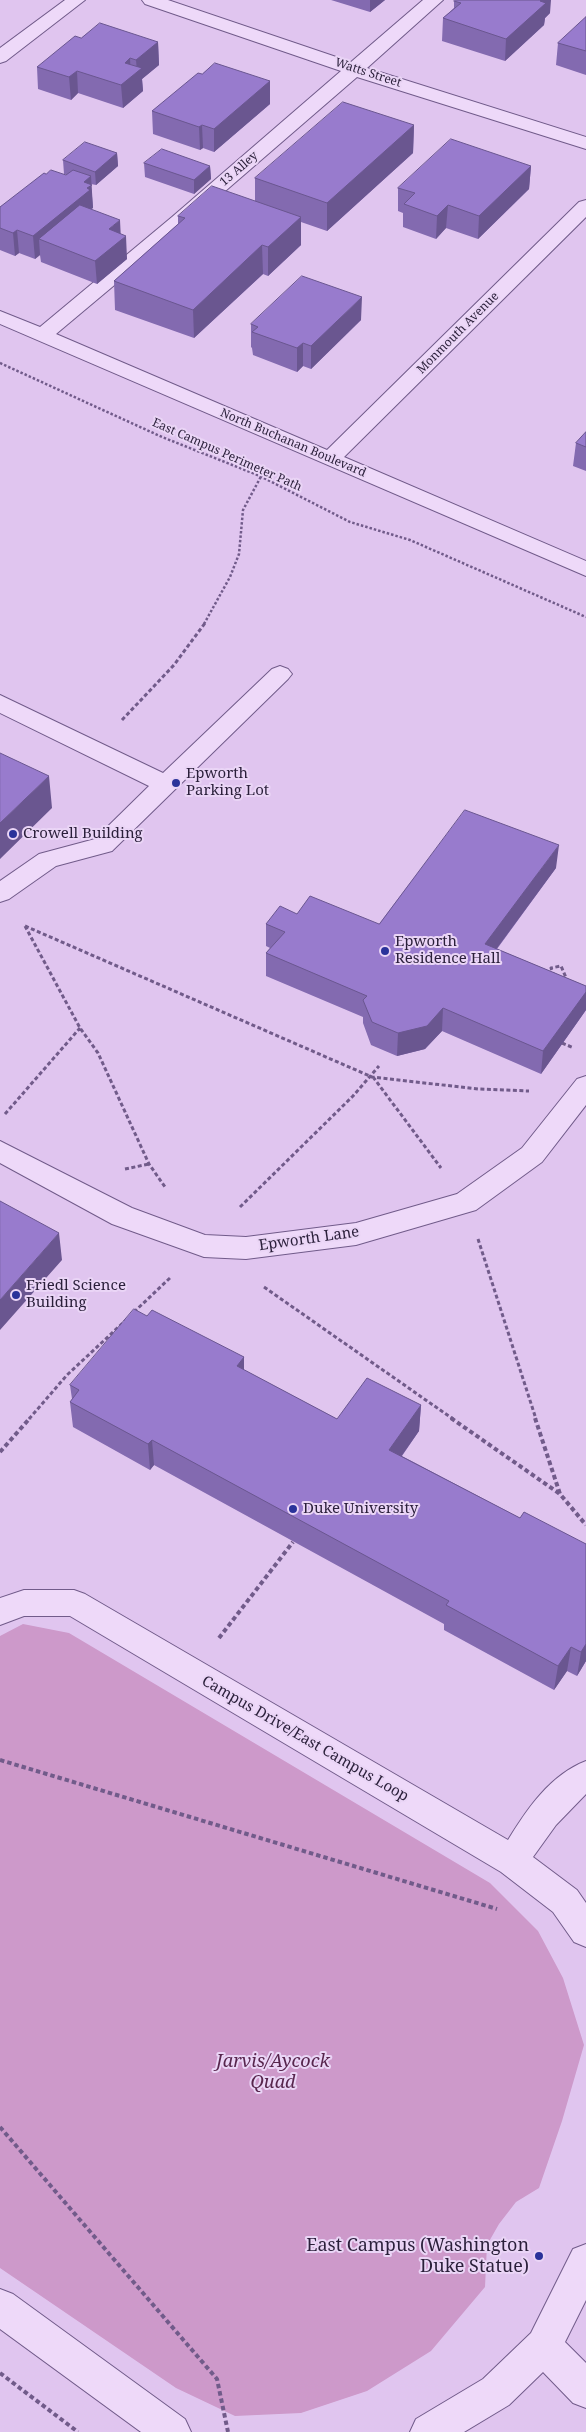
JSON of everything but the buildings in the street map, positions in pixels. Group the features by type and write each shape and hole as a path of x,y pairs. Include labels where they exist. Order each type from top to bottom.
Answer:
{"street":[{"path":"0,57 76,0"},
{"name":"Watts Street","path":"151,0 355,70 586,143"},
{"name":"13 Alley","path":"42,335 355,70 434,0"},
{"name":"Monmouth Avenue","path":"330,459 586,206"},
{"name":"North Buchanan Boulevard","path":"0,317 586,569"},
{"path":"0,893 48,860 103,845 280,674"},
{"path":"0,703 165,784"},
{"name":"Epworth Lane","path":"0,1151 122,1216 204,1246 246,1248 356,1234 466,1202 532,1155 586,1086"},
{"name":"Campus Drive/East Campus Loop","path":"0,1612 24,1603 74,1603 513,1861 565,1901 586,1932"},
{"path":"513,1861 548,1808 562,1793 586,1776"},
{"path":"428,2432 496,2392 544,2346 586,2262"},
{"path":"0,2308 172,2432"},
{"path":"544,2346 586,2390"}],"path":[{"name":"East Campus Perimeter Path","path":"0,363 162,437 260,476 350,522 410,540 586,617"},
{"path":"91,747 138,705 198,632 223,592 239,553 241,517 260,476 270,462"},
{"path":"17,922 372,1077 478,1089 532,1091"},
{"path":"25,926 80,1028 98,1053 149,1164 190,1220 204,1246 560,1494 586,1525"},
{"path":"557,985 551,968 560,966 567,981"},
{"path":"0,1120 80,1028"},
{"path":"562,1043 569,1046"},
{"path":"240,1208 372,1077 380,1066"},
{"path":"372,1077 466,1202 560,1494"},
{"path":"0,1452 67,1375 204,1246"},
{"path":"216,1642 293,1542"},
{"path":"0,1760 531,1919 565,1901"},
{"path":"0,2127 216,2379 228,2432"},
{"path":"0,2373 78,2432"}],"green space":[{"name":"Jarvis/Aycock Quad","path":"23,1624 69,1633 490,1883 538,1931 563,1978 584,2045 562,2121 539,2188 516,2202 499,2224 487,2245 485,2287 431,2351 367,2391 301,2413 235,2416 176,2388 0,2268 0,1636"}],"place":[{"name":"Epworth Parking Lot","path":"176,783"},
{"name":"Crowell Building","path":"13,834"},
{"name":"Epworth Residence Hall","path":"385,951"},
{"name":"Friedl Science Building","path":"16,1295"},
{"name":"Duke University","path":"293,1509"},
{"name":"East Campus (Washington Duke Statue)","path":"539,2256"}]}
